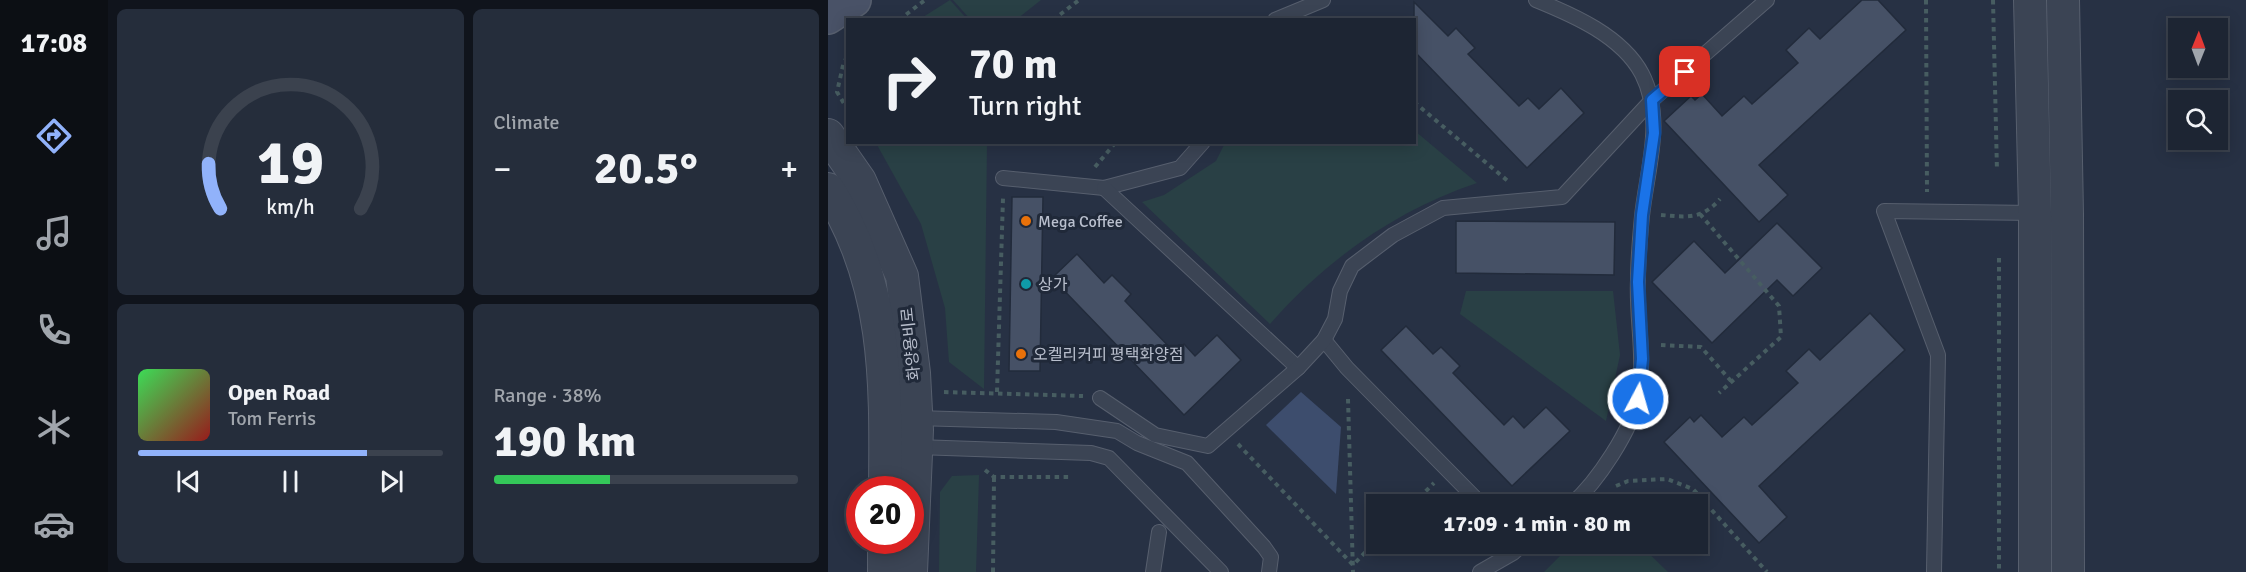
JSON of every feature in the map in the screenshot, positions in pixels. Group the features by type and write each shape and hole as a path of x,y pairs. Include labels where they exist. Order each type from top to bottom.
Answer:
{"main road":[{"path":"828,17 854,0"}],"street":[{"path":"2030,0 2051,213 2068,572"},
{"path":"2035,572 2063,0"},
{"name":"화양용비로","path":"828,135 860,181 902,276 916,433 911,572"},
{"name":"화양용비로","path":"828,189 860,256 876,309 886,376 874,476"},
{"path":"877,554 884,572"}],"lane":[{"path":"1280,18 1323,0"},
{"path":"1536,0 1594,28 1620,48 1641,72 1652,100 1654,133 1642,215 1638,282 1641,344 1638,399 1615,451 1581,494"},
{"path":"1101,398 1155,435 1208,447 1299,368 1324,340 1335,319 1340,291 1352,266 1394,235 1443,208 1562,197 1652,100 1767,0"},
{"path":"1003,178 1104,188 1180,168 1201,144"},
{"path":"1104,188 1299,368"},
{"path":"1934,572 1938,355 1884,211 2051,213"},
{"path":"1324,340 1347,368 1472,494"},
{"path":"916,433 1056,423 1117,431 1137,443 1187,463 1264,547 1271,557 1269,572"},
{"path":"1137,443 1148,430"},
{"path":"916,433 1091,453 1109,458 1221,572"},
{"path":"1153,572 1159,532"},
{"path":"1480,572 1511,554"}],"path":[{"path":"902,18 925,0"},
{"path":"1056,18 1079,0"},
{"path":"1926,0 1928,211"},
{"path":"1993,0 1997,171"},
{"path":"846,60 837,92 846,107"},
{"path":"1416,104 1530,200"},
{"path":"1104,188 1095,168 1114,144"},
{"path":"997,392 1003,178"},
{"path":"1642,215 1687,217 1709,212 1720,199"},
{"path":"1700,214 1779,306 1781,337 1719,393"},
{"path":"1999,258 1999,572"},
{"path":"1641,344 1701,347 1731,381"},
{"path":"1347,368 1353,572"},
{"path":"940,392 997,392 1101,398"},
{"path":"1225,431 1353,564"},
{"path":"983,469 994,477 1072,477"},
{"path":"1423,494 1447,470"},
{"path":"993,572 994,477"},
{"path":"1595,494 1628,481 1667,479 1693,489 1697,494"},
{"path":"1708,506 1767,572"},
{"path":"1353,564 1366,551"}],"green space":[{"path":"950,0 966,18 922,18"},
{"path":"953,0 1041,0 1018,18 969,18"},
{"path":"1416,132 1477,183 1418,207 1364,240 1315,279 1270,324 1142,202 1164,195 1216,161 1224,144 1416,144"},
{"path":"877,144 987,144 984,389 949,362 945,308 921,224"},
{"path":"1466,291 1613,291 1620,355 1606,421 1460,314"},
{"path":"979,475 976,572 939,572 940,492 952,476"},
{"path":"1562,554 1649,554 1668,572 1544,572"}],"water":[{"path":"1301,392 1341,427 1336,494 1266,425"}],"building":[{"path":"1862,0 1878,0 1906,30 1759,165 1788,195 1759,222 1664,121 1691,96 1695,100 1702,94 1722,116 1744,96 1752,104 1798,63 1786,50 1809,28 1820,39"},
{"path":"1414,2 1448,36 1456,28 1475,48 1468,54 1519,106 1528,98 1539,109 1561,88 1584,113 1527,168 1416,53 1416,18 1414,18"},
{"name":"상가","path":"1012,197 1043,197 1040,371 1009,371"},
{"path":"1456,221 1615,222 1614,275 1456,273"},
{"path":"1777,223 1822,268 1793,296 1777,280 1712,343 1652,282 1694,241 1725,273"},
{"path":"1077,254 1104,283 1112,275 1131,294 1125,301 1175,353 1184,344 1195,356 1217,335 1241,360 1184,415 1052,278"},
{"path":"1870,313 1905,350 1759,486 1787,517 1759,543 1664,442 1690,417 1694,422 1701,415 1722,437 1744,417 1752,425 1798,383 1786,371 1809,349 1820,360"},
{"path":"1406,326 1433,354 1441,347 1460,366 1453,373 1504,425 1513,416 1524,428 1546,407 1570,431 1512,486 1381,350"}],"place":[{"name":"Mega Coffee","path":"1026,221"},
{"name":"상가","path":"1026,284"},
{"name":"오켈리커피 평택화양점","path":"1021,354"}],"route":[{"path":"1638,399 1642,359 1638,282 1642,215 1650,173 1654,133 1652,100 1685,72"}]}
